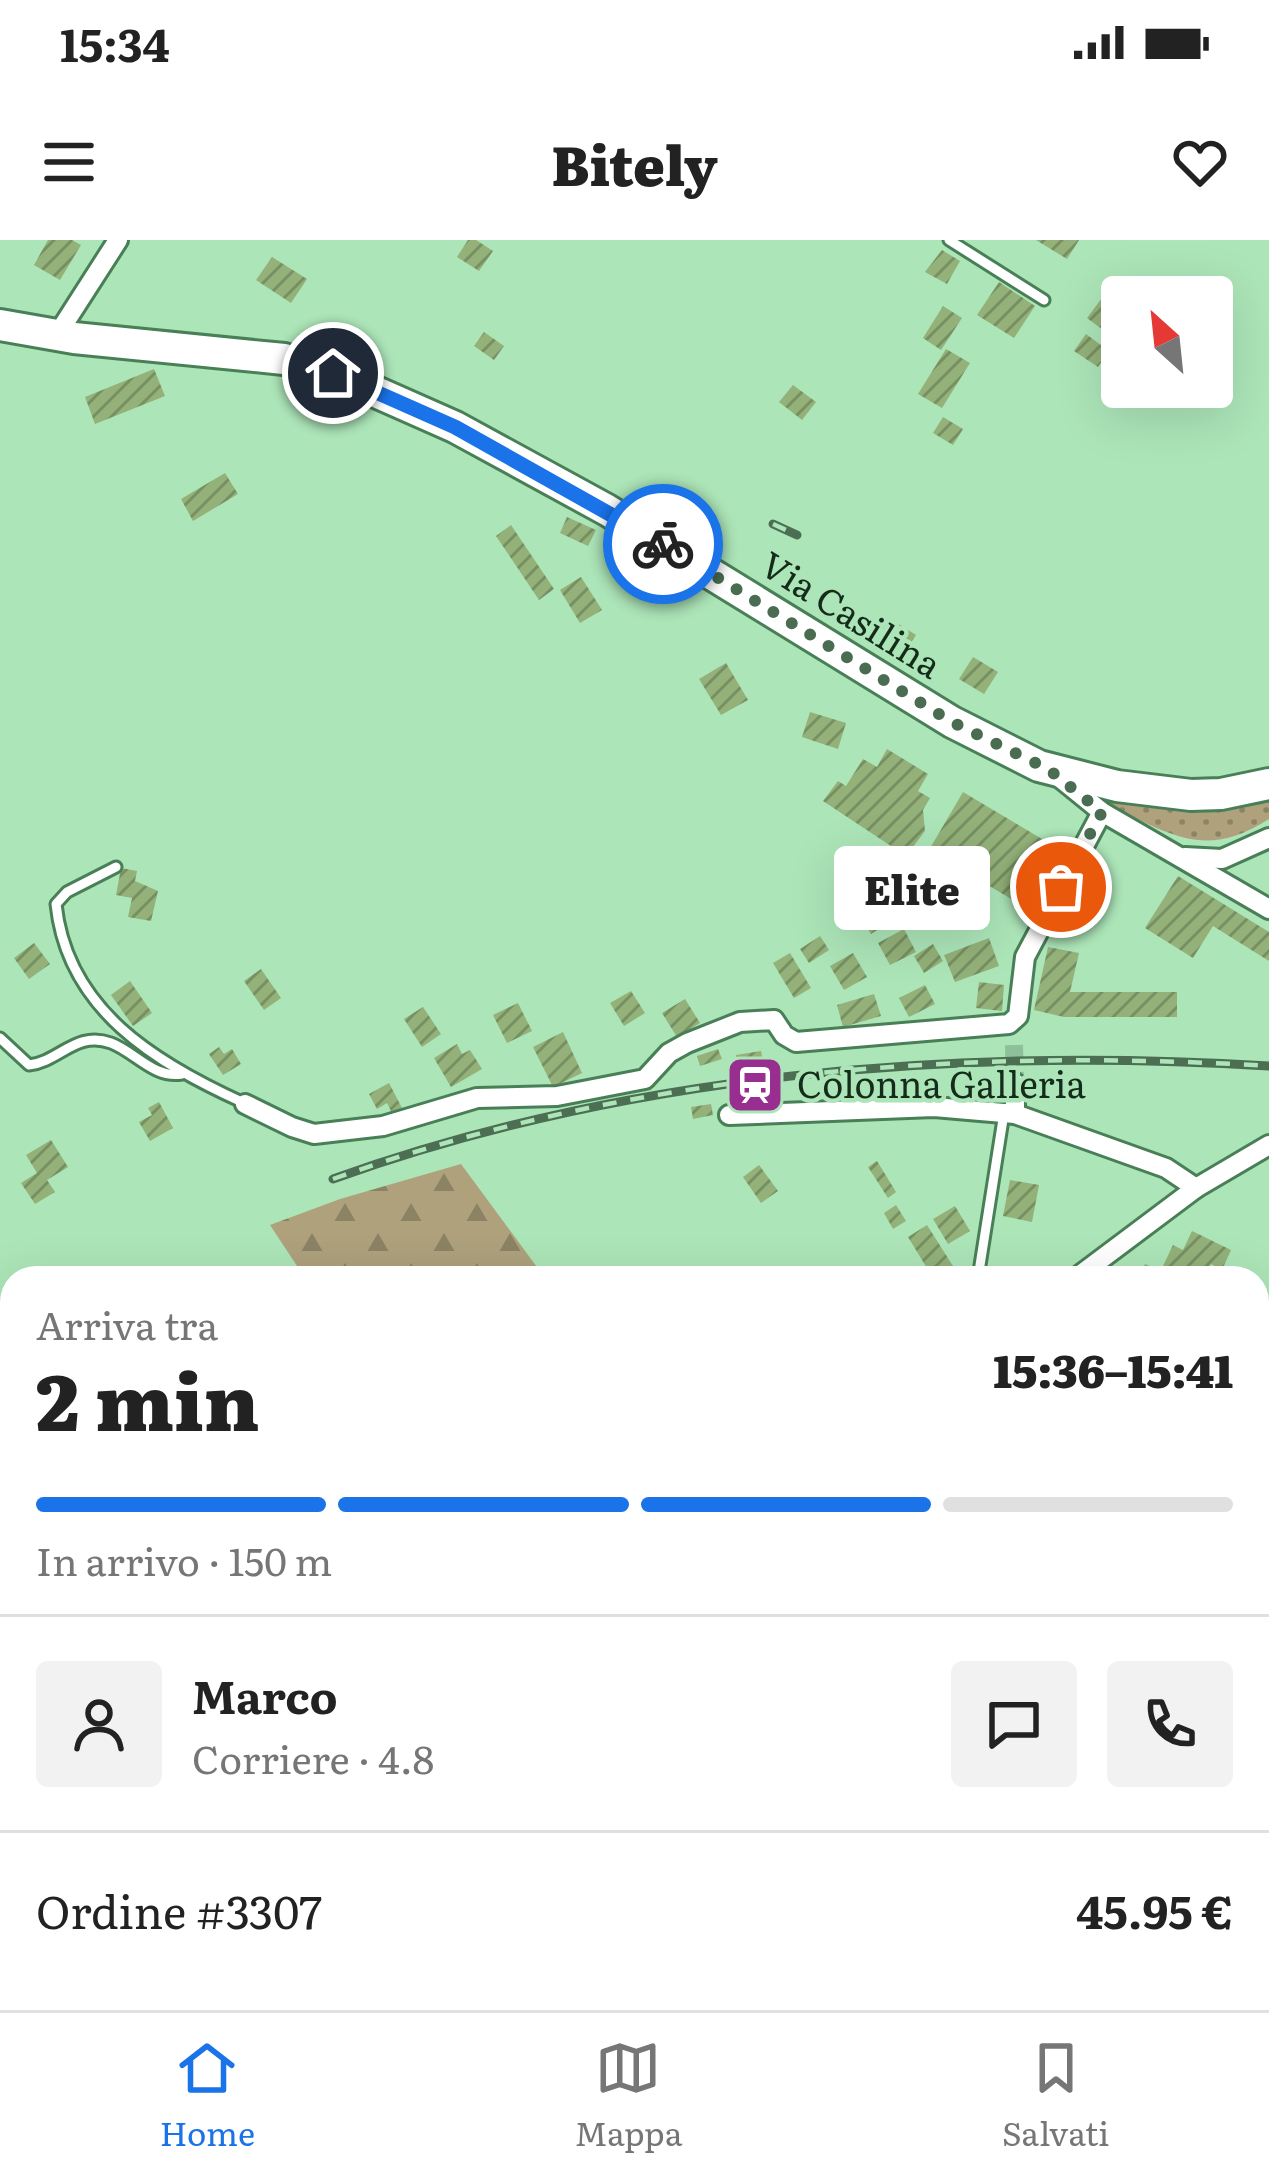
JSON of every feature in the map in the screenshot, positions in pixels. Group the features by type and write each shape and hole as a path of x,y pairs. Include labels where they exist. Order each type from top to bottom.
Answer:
{"main road":[{"name":"Via Casilina","path":"0,325 284,359 333,373 455,427 607,510 952,722 1048,769 1117,786 1192,795 1269,784"}],"street":[{"path":"57,335 118,240"},
{"path":"1048,769 1102,812 1269,909"},
{"path":"1014,1046 1025,957 1102,812"},
{"path":"1180,857 1222,859 1269,838"},
{"path":"245,1104 292,1127 327,1135 383,1126 477,1098 557,1096 645,1079 669,1053 687,1042 753,1019 774,1020 796,1042 1014,1022"},
{"path":"1010,1114 1016,1083"},
{"path":"729,1114 934,1107 1010,1114 1166,1168 1196,1188"},
{"path":"1092,1266 1196,1188 1269,1145"}],"lane":[{"path":"949,240 1044,300"},
{"path":"116,867 59,899 56,910 76,975 111,1022 182,1074 245,1104"},
{"path":"0,1038 29,1065 79,1041 100,1041 170,1076 182,1074"},
{"path":"980,1266 1010,1114"}],"green space":[{"path":"1109,796 1269,797 1269,819 1227,838 1190,839 1113,807 1106,801"},
{"path":"461,1164 536,1266 297,1266 270,1225"}],"building":[{"path":"48,240 81,245 60,280 34,265"},
{"path":"468,240 493,251 479,271 457,257"},
{"path":"1036,240 1079,240 1067,259"},
{"path":"942,250 960,261 947,284 925,272"},
{"path":"272,257 307,279 291,303 256,280"},
{"path":"999,282 1035,306 1014,338 977,315"},
{"path":"1101,299 1101,328 1087,318"},
{"path":"943,306 962,318 941,350 923,338"},
{"path":"484,332 504,346 494,360 474,346"},
{"path":"1086,334 1101,345 1101,363 1098,367 1074,351"},
{"path":"946,349 970,363 942,408 918,394"},
{"path":"154,369 165,396 95,424 85,397"},
{"path":"793,385 816,402 802,420 779,402"},
{"path":"943,417 963,429 953,445 933,433"},
{"path":"225,473 238,494 193,521 181,499"},
{"path":"567,517 596,530 588,546 560,533"},
{"path":"511,525 554,589 539,600 496,536"},
{"path":"581,577 602,610 580,623 560,590"},
{"path":"889,618 916,635 904,653 878,637"},
{"path":"973,657 998,672 984,694 959,679"},
{"path":"726,663 748,700 721,715 699,679"},
{"path":"810,712 846,723 838,749 802,737"},
{"path":"887,749 928,774 918,791 930,798 923,810 925,831 906,856 823,801 838,781 846,786 863,759 877,767"},
{"path":"963,792 1072,857 1038,915 929,850"},
{"path":"121,868 137,871 135,881 158,891 151,921 128,917 132,898 116,895"},
{"path":"1178,876 1269,932 1269,961 1213,926 1193,958 1145,928"},
{"path":"886,895 900,915 871,934 858,914"},
{"path":"904,929 916,952 890,965 878,943"},
{"path":"820,936 829,950 809,963 800,949"},
{"path":"989,938 999,966 955,982 944,955"},
{"path":"34,943 50,964 29,979 14,958"},
{"path":"933,944 943,961 924,973 914,956"},
{"path":"1048,947 1079,953 1070,992 1177,992 1177,1017 1064,1017 1034,1010"},
{"path":"790,953 811,988 794,998 773,963"},
{"path":"853,953 867,977 844,990 830,966"},
{"path":"261,969 281,998 264,1010 244,981"},
{"path":"130,981 152,1013 133,1026 111,995"},
{"path":"979,982 1004,985 1002,1011 976,1008"},
{"path":"925,985 935,1004 909,1017 899,998"},
{"path":"631,991 645,1013 624,1026 610,1003"},
{"path":"874,994 881,1016 843,1027 837,1005"},
{"path":"685,999 700,1023 677,1037 662,1013"},
{"path":"518,1003 532,1031 507,1043 493,1015"},
{"path":"423,1007 441,1034 422,1047 404,1019"},
{"path":"563,1032 582,1073 553,1087 533,1047"},
{"path":"457,1044 462,1054 470,1050 482,1069 451,1087 434,1058"},
{"path":"219,1047 224,1054 232,1049 241,1064 223,1075 209,1054"},
{"path":"718,1049 722,1059 700,1066 697,1056"},
{"path":"761,1051 764,1067 739,1071 736,1055"},
{"path":"389,1083 402,1108 392,1113 387,1103 377,1109 369,1094"},
{"path":"159,1102 173,1128 150,1141 139,1122 152,1115 148,1108"},
{"path":"711,1104 713,1115 693,1119 691,1107"},
{"path":"51,1140 68,1167 47,1180 55,1192 35,1204 21,1183 37,1173 26,1155"},
{"path":"877,1161 896,1192 888,1198 868,1167"},
{"path":"759,1165 778,1191 761,1203 743,1177"},
{"path":"1010,1180 1039,1185 1032,1222 1003,1216"},
{"path":"896,1205 906,1221 893,1229 884,1213"},
{"path":"955,1206 970,1231 948,1244 933,1219"},
{"path":"927,1225 953,1266 926,1266 908,1237"},
{"path":"1192,1231 1231,1250 1224,1266 1163,1266 1173,1245 1183,1250"}],"tunnel":[{"path":"1014,1045 1015,1083"}],"railway":[{"path":"773,524 797,535"},
{"path":"333,1179 445,1143 560,1114 795,1076 1033,1061 1269,1066"}],"way so far":[{"path":"663,544 952,722 1048,769 1102,812 1061,887"}],"place":[{"name":"Elite","path":"1061,887"},
{"name":"Colonna Galleria","path":"755,1085"}],"route":[{"path":"333,373 455,427 663,544"}]}
